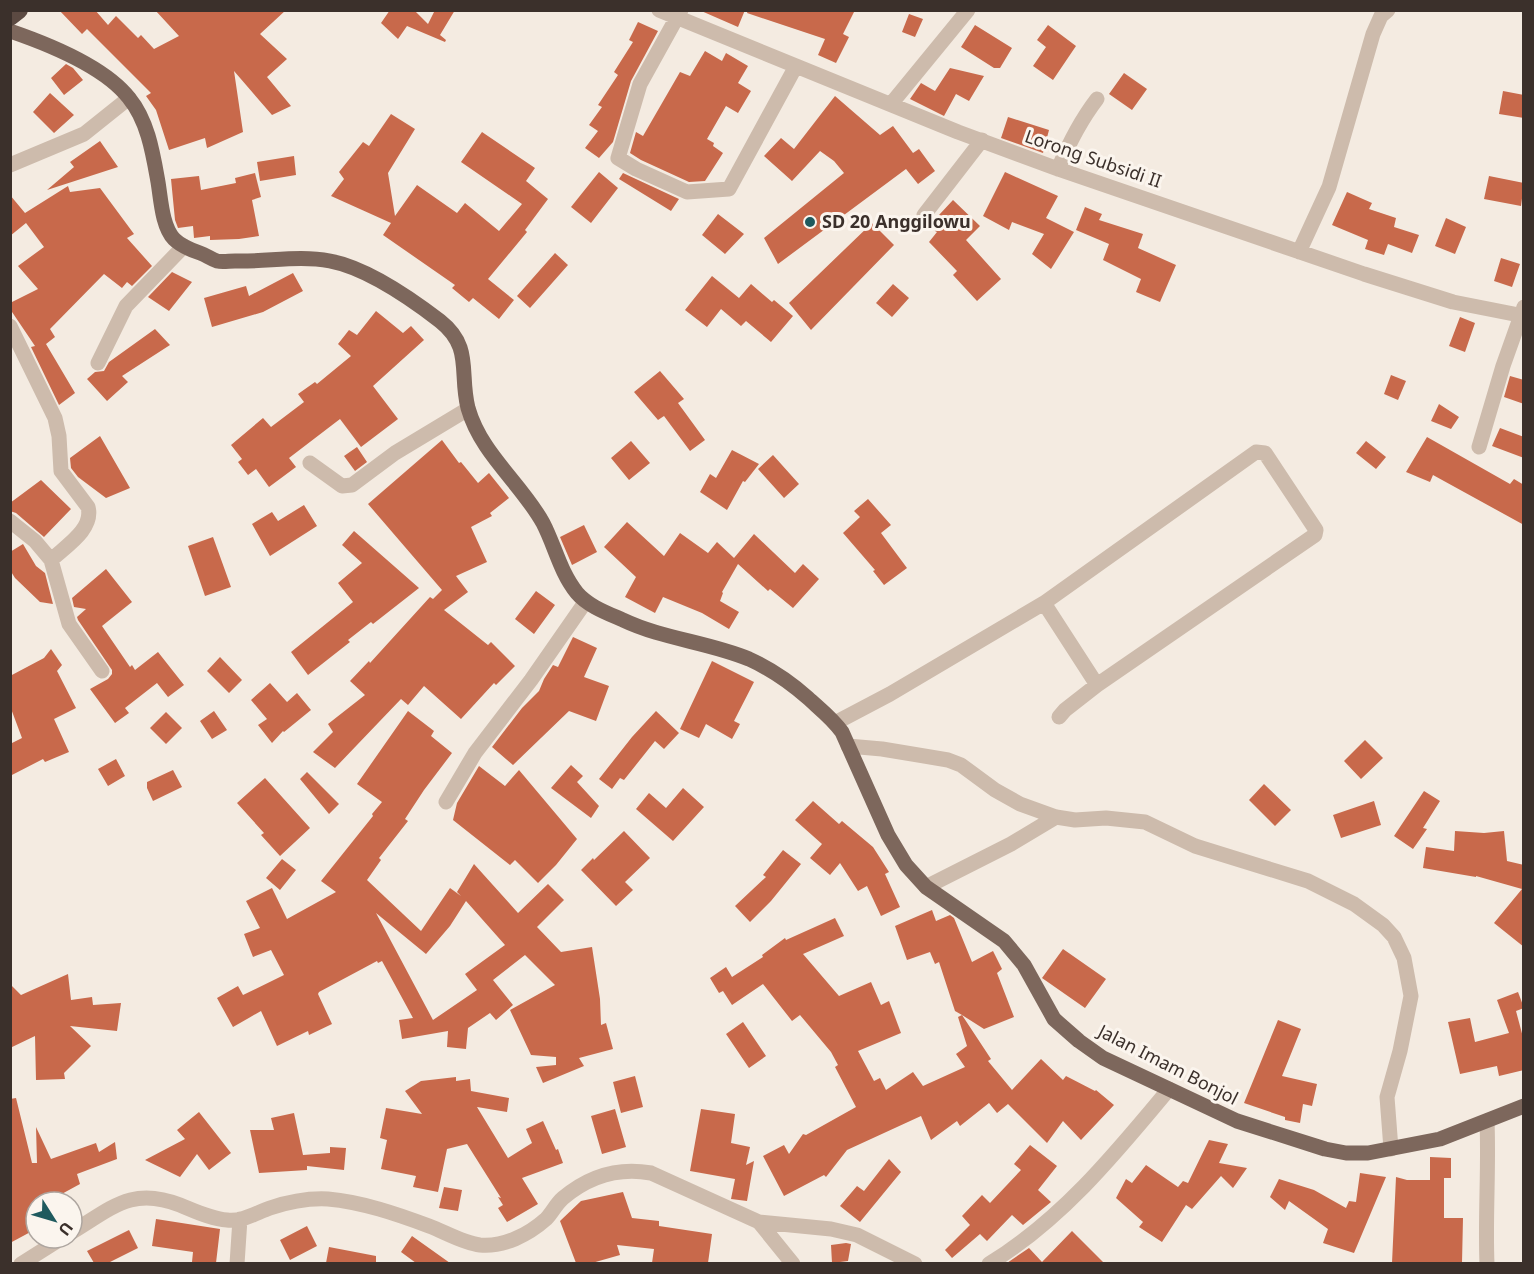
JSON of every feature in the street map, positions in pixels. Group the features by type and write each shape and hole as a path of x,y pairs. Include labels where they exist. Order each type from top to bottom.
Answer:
{"highway":[{"path":"10,16 19,10"}],"main road":[{"name":"Jalan Imam Bonjol","path":"10,31 66,52 94,69 129,98 144,123 152,149 167,227 175,240 217,261 251,262 296,259 333,261 353,267 440,320 455,333 463,356 468,409 491,454 542,521 565,573 577,592 586,602 645,630 723,650 762,666 794,685 835,723 848,746 888,835 906,865 926,887 1004,941 1024,965 1054,1019 1078,1041 1104,1058 1237,1121 1325,1149 1368,1153 1440,1139 1524,1106"}],"street":[{"name":"Lorong Subsidi II","path":"659,10 679,14 796,66 1058,169 1453,302 1522,313"},
{"path":"891,104 968,10"},
{"path":"1299,252 1329,187 1373,34 1381,16 1388,10"},
{"path":"679,14 640,84 618,158 636,169 687,192 729,189 796,66"},
{"path":"10,165 84,134 129,98"},
{"path":"1058,169 1081,120 1097,99"},
{"path":"924,215 982,140"},
{"path":"98,363 126,306 184,246"},
{"path":"1479,447 1522,313"},
{"path":"10,326 55,418 59,436 61,471 90,513 83,530 51,560"},
{"path":"310,463 339,484 346,487 352,485 395,453 468,409"},
{"path":"835,723 891,694 1044,603 1256,452 1265,453 1316,530 1312,537 1097,685 1059,717"},
{"path":"10,521 34,541 51,560 69,624 102,671"},
{"path":"446,802 462,773 491,730 531,680 586,602"},
{"path":"1044,603 1097,685"},
{"path":"848,746 948,760 961,765 995,790 1020,804 1056,817 1075,820 1106,818 1145,822 1195,846 1322,887 1354,904 1394,937 1404,958 1411,996 1400,1051 1387,1097 1391,1149"},
{"path":"926,887 1011,844 1056,817"},
{"path":"989,1263 1013,1249 1042,1226 1092,1180 1169,1089"},
{"path":"1487,1121 1488,1159 1485,1212 1487,1263"},
{"path":"84,1225 129,1200 141,1197 151,1196 166,1200 221,1220 240,1219 289,1203 325,1199 385,1212 470,1242 493,1245 517,1238 532,1230 561,1200 593,1178 630,1171 651,1173 759,1222 831,1229 857,1235 915,1263"},
{"path":"237,1263 240,1219"},
{"path":"759,1222 793,1263"},
{"path":"21,1263 42,1250"}],"building":[{"path":"59,10 95,10 108,25 116,16 138,38 141,35 154,49 179,36 155,10 286,10 260,34 287,59 267,77 291,106 272,115 234,71 243,132 207,148 205,138 169,150 156,110 146,96 151,93 87,29 82,34"},
{"path":"390,10 414,10 428,24 435,10 455,10 440,35 446,40 445,42 407,26 398,39 381,23"},
{"path":"699,10 745,10 738,27"},
{"path":"748,10 855,10 843,34 849,37 836,63 818,55 825,39 747,13"},
{"path":"909,14 923,19 915,37 902,32"},
{"path":"638,22 658,31 631,81 613,142 599,158 585,148 598,131 589,125 602,107 598,105 618,75 614,72 633,42 629,40"},
{"path":"975,25 1012,48 1000,68 994,68 961,47"},
{"path":"1048,25 1076,46 1053,80 1033,66 1046,47 1037,40"},
{"path":"705,51 722,61 726,53 748,66 738,83 751,91 738,113 726,106 707,139 723,153 705,181 689,182 630,153 636,132 643,136 680,72 690,76"},
{"path":"66,64 73,68 83,80 64,95 51,78"},
{"path":"950,68 984,76 969,101 956,94 944,116 910,99 921,83 935,91"},
{"path":"1124,73 1147,89 1132,110 1109,94"},
{"path":"1503,91 1524,95 1524,118 1499,114"},
{"path":"50,93 74,115 54,133 33,112"},
{"path":"835,96 880,135 893,126 913,153 919,149 935,171 918,184 906,169 778,264 764,238 844,173 834,161 820,151 792,181 764,156 781,138 794,149"},
{"path":"391,114 415,129 388,173 395,216 417,185 457,213 465,203 499,231 522,204 461,162 482,132 535,168 526,181 548,199 525,230 527,232 488,279 514,300 499,319 473,298 469,302 452,288 455,285 383,235 391,223 331,196 344,179 339,172 363,142 369,146"},
{"path":"1008,117 1049,130 1043,153 1001,138"},
{"path":"100,141 118,167 47,190 74,167 70,162"},
{"path":"294,156 296,175 260,181 257,162"},
{"path":"599,172 618,188 591,223 571,207"},
{"path":"1005,172 1058,196 1046,218 1074,232 1051,269 1032,254 1044,234 1012,222 1009,230 983,216"},
{"path":"255,173 261,197 252,200 259,236 210,240 210,236 194,238 193,226 178,228 175,220 171,179 199,176 201,190 236,183 235,178"},
{"path":"623,173 679,199 671,211 619,179"},
{"path":"1489,176 1524,183 1521,206 1484,199"},
{"path":"68,186 70,192 100,188 134,234 127,238 152,266 132,286 127,282 122,288 104,274 50,329 55,337 46,344 75,393 59,405 31,347 35,346 10,309 10,303 38,289 18,266 44,247 26,223 10,236 10,195 25,213"},
{"path":"1347,192 1372,203 1369,209 1396,218 1394,227 1419,235 1412,253 1388,244 1384,255 1365,249 1368,240 1332,225"},
{"path":"953,200 980,226 966,240 1001,279 977,301 953,275 957,271 929,242 937,232 935,231 946,221 939,215"},
{"path":"1085,207 1102,214 1099,220 1143,234 1138,248 1176,265 1160,302 1136,292 1141,279 1103,260 1109,244 1076,230"},
{"path":"718,214 744,234 725,254 702,235"},
{"path":"1446,218 1466,227 1455,254 1435,246"},
{"path":"872,223 894,245 811,330 789,303"},
{"path":"555,253 568,265 530,308 517,296"},
{"path":"1501,258 1520,264 1512,287 1494,281"},
{"path":"172,272 192,282 169,311 148,297"},
{"path":"293,273 303,291 263,312 212,327 204,298 246,286 249,296"},
{"path":"712,276 739,298 751,284 793,316 771,342 746,321 741,326 721,309 707,327 685,310"},
{"path":"893,284 909,298 892,317 876,303"},
{"path":"376,311 403,333 411,326 424,340 373,386 398,419 361,447 340,419 289,458 296,467 269,487 256,469 248,475 238,462 242,459 231,445 263,418 271,427 304,402 298,394 315,382 317,384 351,356 338,344 349,330 357,335"},
{"path":"1460,317 1475,323 1465,352 1449,346"},
{"path":"155,329 170,345 122,376 128,382 107,401 87,379 95,372 104,371 109,362"},
{"path":"660,371 684,399 678,403 705,440 690,451 664,416 658,420 634,392"},
{"path":"1391,375 1406,381 1398,400 1384,394"},
{"path":"1510,376 1524,380 1524,404 1504,397"},
{"path":"1439,404 1459,417 1451,429 1431,421"},
{"path":"1500,428 1524,437 1524,458 1492,446"},
{"path":"100,436 130,488 106,498 78,477 71,468 70,458"},
{"path":"1427,437 1510,484 1514,479 1524,485 1524,525 1433,475 1430,482 1406,472"},
{"path":"442,440 478,483 489,473 509,498 490,513 492,516 471,527 487,562 456,576 468,592 444,610 488,645 491,642 515,666 496,685 494,683 461,719 424,686 408,705 401,699 335,768 313,752 333,732 328,724 365,695 350,681 369,661 370,663 430,597 433,599 442,590 368,504"},
{"path":"631,441 650,463 629,480 611,458"},
{"path":"1366,441 1386,457 1376,469 1356,453"},
{"path":"357,447 367,462 355,471 344,456"},
{"path":"732,450 759,464 745,482 743,481 727,510 700,492 710,474 716,478"},
{"path":"773,455 799,484 784,498 758,469"},
{"path":"41,480 71,509 44,537 16,513 10,511 10,503"},
{"path":"868,499 891,525 881,533 907,568 884,585 873,571 875,570 843,533 860,517 854,511"},
{"path":"304,505 317,526 270,556 252,524 272,512 278,521"},
{"path":"627,522 664,556 680,533 708,553 717,542 734,558 754,534 795,573 803,564 819,579 793,608 770,589 768,591 738,564 722,592 720,601 739,612 729,629 702,613 663,597 655,613 625,597 636,577 604,547"},
{"path":"584,525 597,552 572,565 560,537"},
{"path":"354,531 419,588 373,624 371,622 348,640 350,642 308,675 291,652 353,602 338,583 362,563 342,545"},
{"path":"213,537 231,587 205,596 188,546"},
{"path":"23,544 36,566 45,573 53,604 40,602 15,578 10,570 10,552"},
{"path":"106,569 132,602 102,626 130,667 132,665 135,670 158,652 184,685 168,697 157,683 125,708 129,713 115,723 90,689 108,679 112,670 78,620 77,617 86,609 74,607 72,598"},
{"path":"536,591 555,605 534,634 515,619"},
{"path":"573,637 597,648 584,677 609,686 596,721 569,711 513,765 492,747 522,708 539,691 553,665 558,667"},
{"path":"51,649 62,665 57,671 76,708 54,719 69,752 45,762 43,759 10,776 10,744 22,738 10,706 10,676 44,658"},
{"path":"220,657 242,680 229,693 207,671"},
{"path":"712,661 754,682 734,721 740,724 732,739 706,724 699,738 680,729"},
{"path":"270,683 287,702 297,693 311,710 283,731 272,743 258,725 267,719 251,700"},
{"path":"214,711 227,730 212,739 200,721"},
{"path":"408,711 434,731 431,736 452,753 424,790 405,819 408,821 379,858 381,860 367,880 421,931 450,888 461,896 457,892 474,864 518,913 548,884 564,900 537,927 561,952 592,947 600,999 601,1025 606,1023 613,1049 579,1058 584,1066 543,1083 536,1067 556,1065 556,1057 531,1055 510,1010 555,985 525,955 493,980 513,1005 496,1020 490,1013 468,1028 466,1049 447,1047 448,1031 402,1039 399,1020 413,1018 382,961 378,963 377,961 319,992 332,1024 309,1035 308,1031 277,1046 261,1011 233,1027 217,998 238,986 243,995 284,975 271,950 253,957 244,934 260,928 246,901 272,888 287,919 336,892 321,881 382,802 357,784","holes":["466,901 505,945 465,974 477,990 433,1020 376,913 426,954 450,926"]},
{"path":"656,711 679,733 664,749 655,741 624,780 620,778 612,789 599,779"},
{"path":"166,712 182,728 166,744 150,728"},
{"path":"1365,740 1383,758 1361,779 1344,761"},
{"path":"116,759 125,776 108,786 98,769"},
{"path":"571,765 583,776 577,782 599,806 591,818 551,788"},
{"path":"479,766 505,786 519,770 577,839 538,883 515,860 510,865 453,820 457,803"},
{"path":"173,770 182,787 153,801 147,788 147,782"},
{"path":"307,772 339,804 329,814 300,779"},
{"path":"265,778 310,828 280,856 261,835 264,833 237,803"},
{"path":"1264,784 1291,810 1275,826 1249,800"},
{"path":"683,788 704,807 673,841 636,809 649,793 666,808"},
{"path":"1424,791 1440,801 1423,828 1427,829 1413,849 1394,836"},
{"path":"813,801 839,824 842,821 873,847 889,872 885,874 900,907 881,916 867,886 858,891 840,863 830,875 810,858 822,844 795,820"},
{"path":"1374,801 1381,825 1341,838 1333,815"},
{"path":"624,831 650,858 625,882 633,890 616,906 581,870"},
{"path":"1455,831 1484,833 1504,831 1507,861 1524,865 1524,947 1494,923 1522,889 1476,876 1423,868 1426,847 1454,851"},
{"path":"783,850 801,864 771,901 750,922 735,906 766,877 763,875"},
{"path":"282,859 296,870 280,890 266,878"},
{"path":"932,910 936,921 950,915 954,918 972,962 993,951 1002,969 997,973 1014,1017 984,1029 955,1011 939,962 935,964 930,952 907,960 895,926"},
{"path":"835,918 844,936 803,954 839,996 871,982 881,1005 889,1001 901,1033 858,1051 874,1081 880,1078 886,1090 913,1072 923,1086 965,1067 956,1054 967,1046 958,1017 962,1015 991,1059 988,1061 1012,1090 1041,1059 1063,1080 1066,1076 1096,1090 1114,1105 1081,1140 1063,1121 1047,1143 1008,1104 997,1113 989,1103 960,1126 957,1121 931,1140 921,1116 847,1150 826,1177 824,1175 784,1196 763,1156 784,1145 789,1154 803,1134 806,1135 856,1107 835,1067 838,1065 831,1052 800,1015 792,1021 763,984 732,1005 723,991 719,993 710,978 726,967 732,977 763,957 762,955 785,938 786,940"},
{"path":"1063,949 1106,979 1085,1008 1042,978"},
{"path":"68,974 71,1000 92,997 93,1005 121,1003 117,1031 70,1026 91,1046 64,1073 65,1079 36,1080 35,1036 10,1048 10,984 21,995"},
{"path":"1518,992 1524,1008 1516,1011 1524,1041 1524,1070 1499,1076 1497,1066 1460,1074 1448,1022 1470,1018 1475,1042 1509,1033 1497,1000"},
{"path":"1278,1020 1301,1029 1282,1076 1317,1084 1312,1106 1303,1104 1300,1123 1285,1120 1285,1117 1244,1103"},
{"path":"743,1022 766,1056 749,1068 726,1034"},
{"path":"635,1076 643,1107 621,1113 613,1082"},
{"path":"456,1077 456,1081 470,1079 471,1091 509,1098 507,1112 477,1107 508,1158 532,1143 526,1129 543,1121 563,1163 522,1178 538,1204 507,1222 498,1208 503,1205 498,1197 501,1198 467,1144 447,1149 438,1192 413,1187 416,1176 381,1169 387,1140 380,1138 386,1108 422,1114 405,1091 421,1081"},
{"path":"16,1098 32,1163 37,1163 36,1127 51,1159 96,1143 99,1152 115,1142 117,1159 77,1174 80,1184 69,1190 24,1190 24,1235 10,1243 10,1099"},
{"path":"615,1109 626,1147 602,1154 591,1116"},
{"path":"701,1109 735,1114 731,1143 750,1147 746,1165 754,1161 747,1201 731,1199 735,1179 690,1171"},
{"path":"199,1112 231,1153 209,1170 197,1154 180,1177 145,1160 185,1139 177,1130"},
{"path":"294,1113 303,1155 330,1153 330,1147 346,1148 344,1170 307,1166 307,1170 259,1173 250,1130 274,1130 271,1118"},
{"path":"1209,1140 1228,1144 1219,1163 1247,1168 1233,1188 1221,1176 1192,1209 1186,1205 1162,1242 1139,1227 1143,1222 1116,1198 1126,1179 1132,1183 1146,1165 1178,1187 1183,1181 1188,1183"},
{"path":"1030,1145 1057,1166 1038,1190 1051,1202 1023,1225 1012,1215 987,1241 980,1234 952,1258 945,1250 970,1225 962,1216 982,1195 990,1203 1021,1170 1014,1164"},
{"path":"1430,1157 1451,1158 1451,1178 1444,1178 1444,1218 1463,1218 1462,1263 1392,1263 1396,1177 1407,1180 1430,1180"},
{"path":"889,1159 901,1172 860,1222 840,1206 857,1186 864,1191"},
{"path":"1360,1173 1386,1177 1354,1253 1323,1243 1328,1229 1289,1201 1285,1210 1270,1197 1279,1179 1314,1190 1346,1208 1349,1201 1356,1202"},
{"path":"444,1187 462,1190 458,1211 439,1208"},
{"path":"623,1192 632,1218 659,1221 659,1226 712,1234 708,1263 652,1263 654,1249 617,1245 620,1255 592,1263 576,1263 560,1221 581,1201"},
{"path":"156,1219 220,1229 216,1263 192,1262 193,1252 152,1246"},
{"path":"307,1226 317,1246 290,1260 280,1240"},
{"path":"129,1230 138,1248 108,1263 94,1263 87,1251"},
{"path":"1072,1231 1104,1263 1007,1263 1029,1248 1042,1262"},
{"path":"412,1236 450,1263 416,1263 401,1252"},
{"path":"851,1244 848,1261 832,1263 831,1245"},
{"path":"329,1247 376,1256 376,1263 326,1263"}],"place":[{"name":"SD 20 Anggilowu","path":"810,222"}]}
